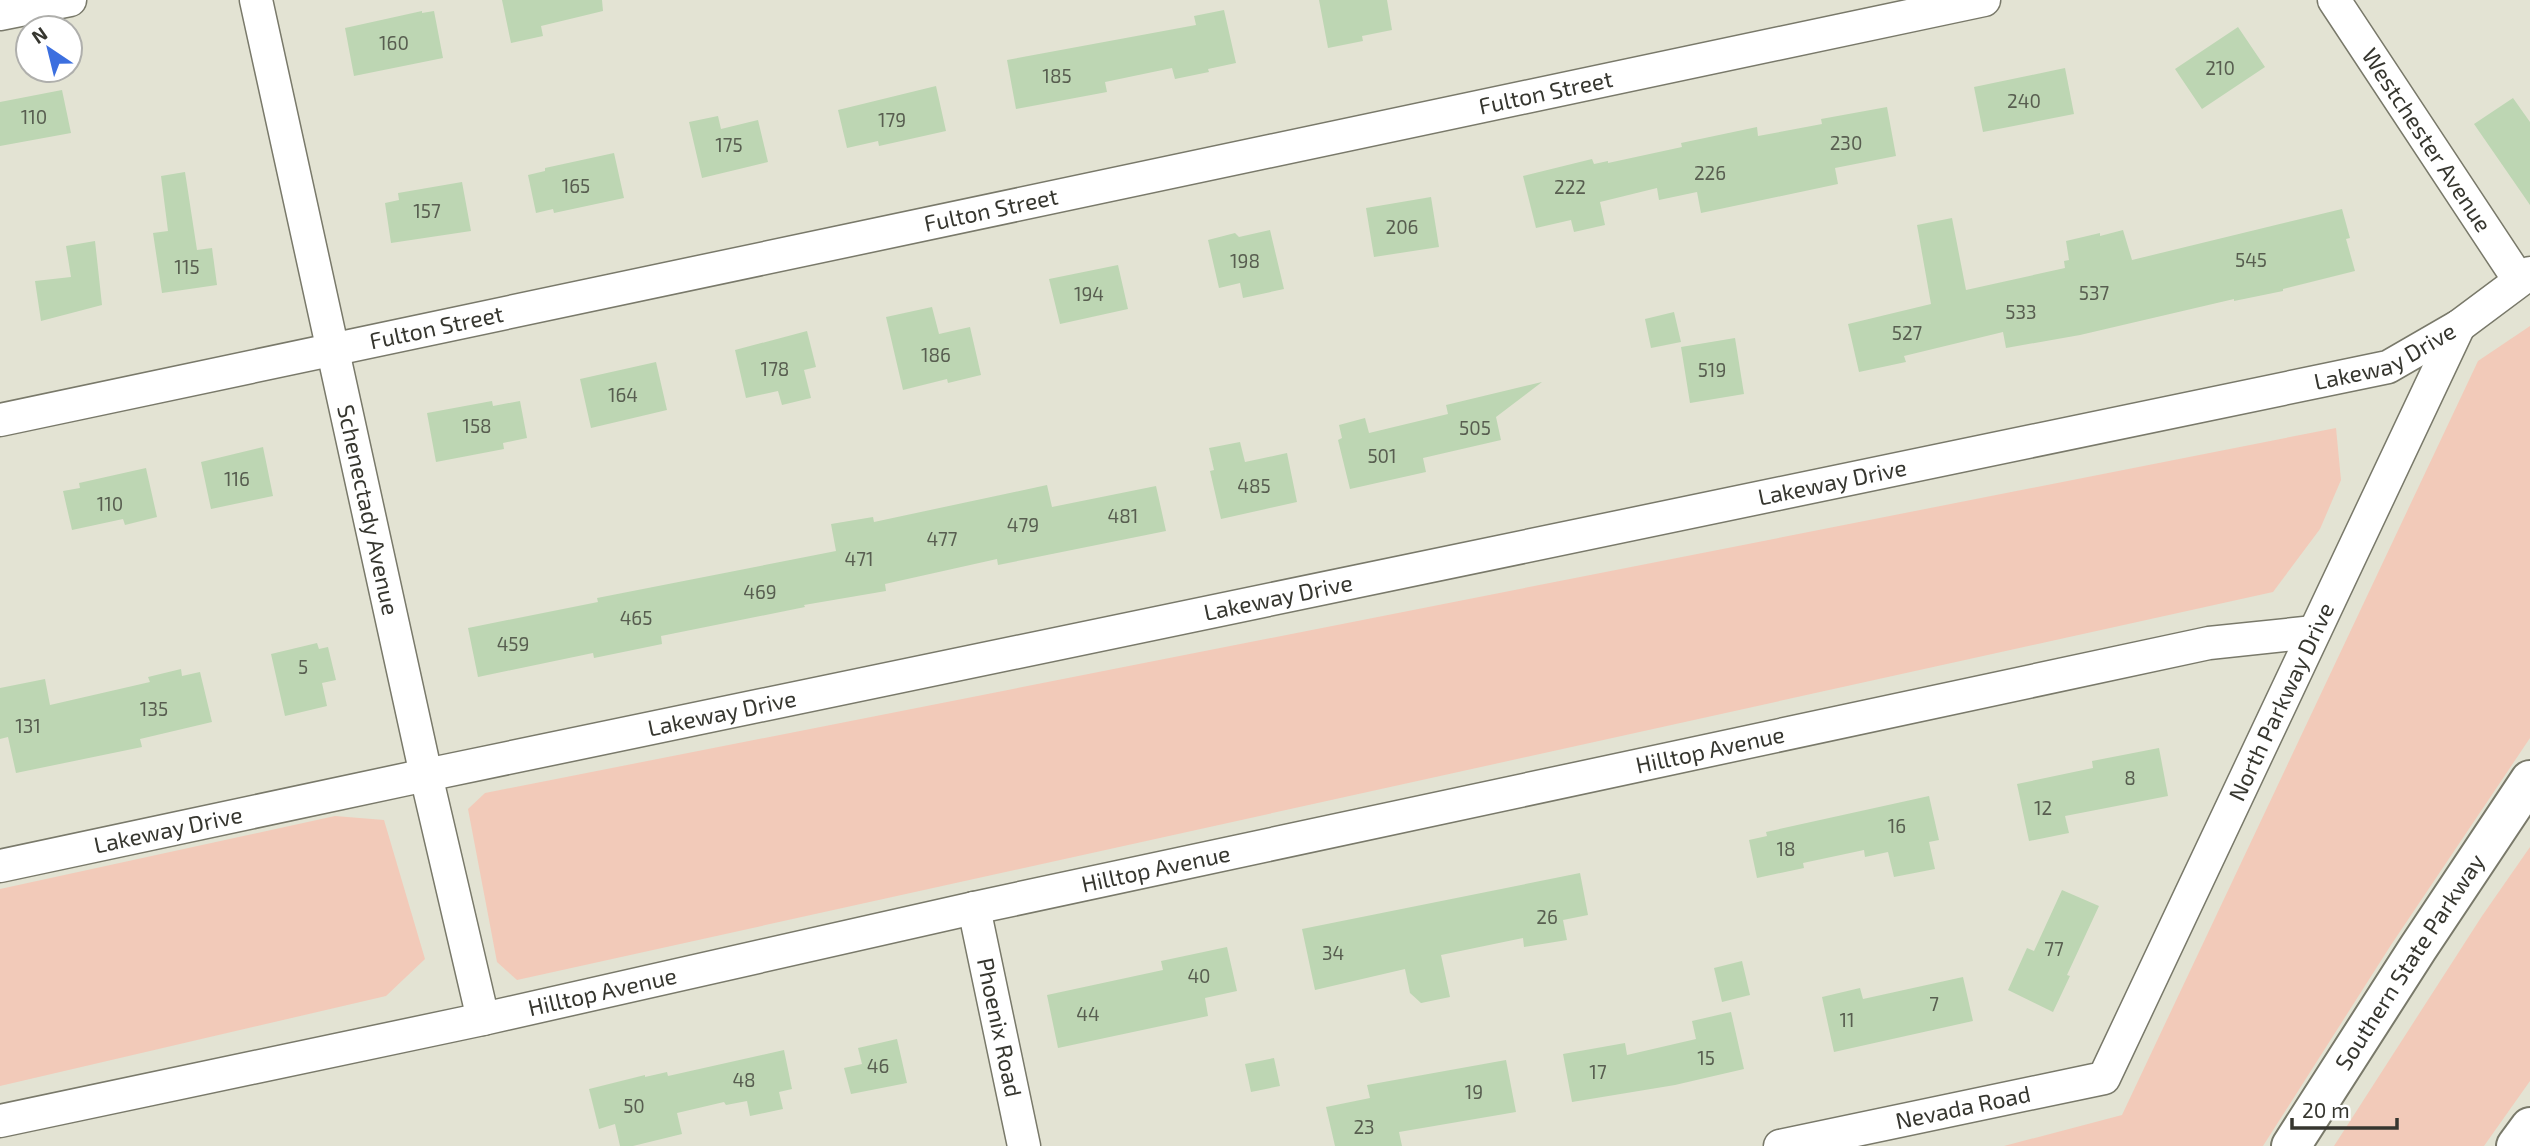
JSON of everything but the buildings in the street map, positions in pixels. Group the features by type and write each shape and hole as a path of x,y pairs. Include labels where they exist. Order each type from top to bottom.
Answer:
{"highway":[{"name":"Southern State Parkway","path":"2291,1146 2530,780"},
{"path":"2516,1146 2530,1127"}],"street":[{"path":"0,14 70,0"},
{"name":"Schenectady Avenue","path":"256,0 426,775 483,1019"},
{"name":"Fulton Street","path":"0,420 1984,0"},
{"name":"Westchester Avenue","path":"2334,0 2524,276"},
{"name":"Lakeway Drive","path":"0,866 2388,367 2459,326 2524,276"},
{"name":"North Parkway Drive","path":"2104,1077 2459,326"},
{"name":"Hilltop Avenue","path":"0,1121 483,1019 974,908 2209,643 2314,632"},
{"name":"Phoenix Road","path":"974,908 1024,1146"},
{"name":"Nevada Road","path":"1780,1146 2104,1077"}],"shaded area":[{"path":"2530,326 2530,738 2391,945 2263,1146 2004,1146 2122,1115 2478,361"},
{"path":"2336,428 2341,480 2320,529 2273,592 517,980 497,962 468,809 485,793"},
{"path":"335,816 384,820 425,959 386,996 0,1086 0,889"},
{"path":"2530,847 2530,1081 2484,1146 2334,1146 2482,916"}]}
